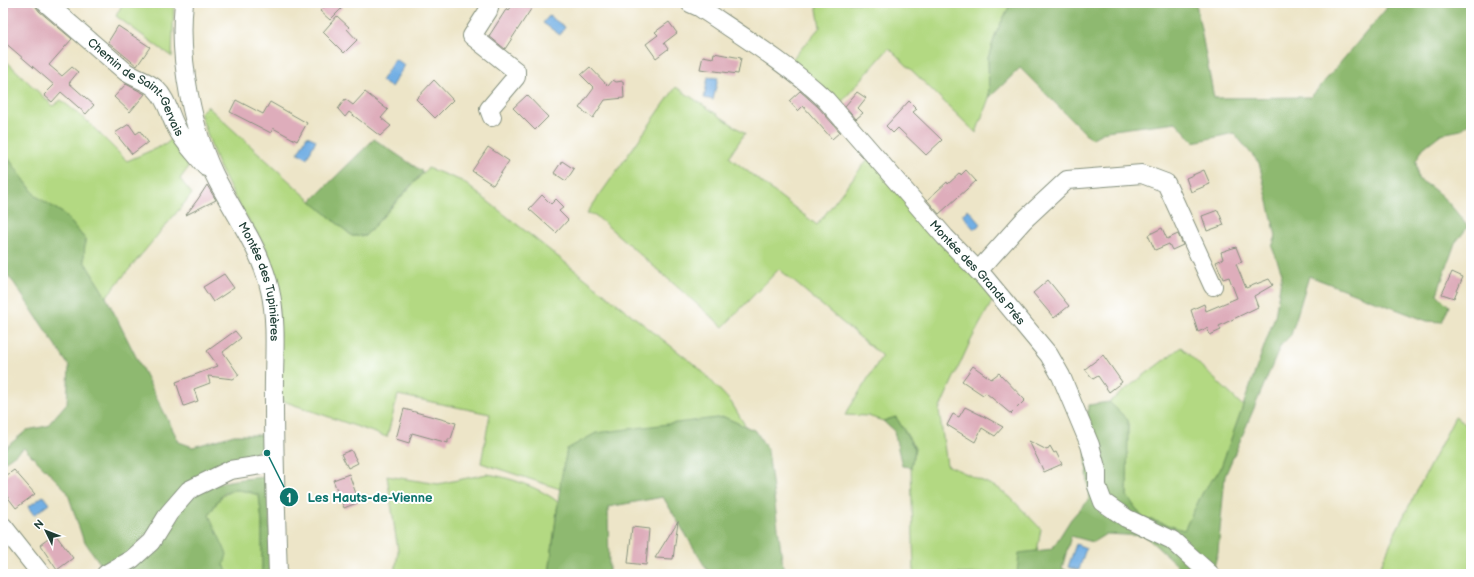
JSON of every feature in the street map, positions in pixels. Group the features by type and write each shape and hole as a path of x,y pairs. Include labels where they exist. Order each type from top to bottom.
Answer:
{"street":[{"name":"Chemin de Saint-Gervais","path":"46,3 135,79 155,87 162,95 176,128 217,180"},
{"name":"Montée des Tupinières","path":"184,3 184,57 189,98 198,129 217,180 261,259 271,292 273,326 274,463 278,574"},
{"path":"490,3 488,11 472,36 516,71 516,77 489,109 492,117"},
{"name":"Montée des Grands Prés","path":"690,3 699,7 742,36 808,83 831,105 945,237 978,271 1030,331 1061,376 1090,445 1097,471 1096,486 1103,502 1126,518 1172,540 1210,574"},
{"path":"978,271 1023,221 1067,180 1142,174 1166,183 1213,286"},
{"path":"106,574 132,559 151,542 169,513 189,490 230,470 274,463"},
{"path":"3,526 41,574"}],"green space":[{"path":"123,3 174,3 172,57 116,16"},
{"path":"816,3 1011,3 996,33 988,58 989,98 976,133 889,48 838,106 788,64 820,27"},
{"path":"1011,3 1196,3 1214,98 1311,97 1386,9 1387,3 1471,3 1471,121 1461,130 1441,134 1423,148 1416,161 1418,179 1446,200 1468,227 1455,243 1437,294 1449,306 1442,322 1427,321 1309,276 1291,335 1281,345 1225,476 1218,552 1212,574 1174,574 1177,565 1145,536 1106,534 1093,542 1071,536 1062,568 1072,574 1017,574 1019,553 1052,549 1071,519 1089,499 1086,456 1088,405 1109,402 1128,420 1127,496 1142,517 1184,530 1204,490 1220,470 1275,316 1282,273 1272,247 1276,236 1259,163 1234,133 1194,142 1176,122 1106,131 1091,139 1020,68 989,98 988,58 996,33"},
{"path":"3,58 53,106 61,100 87,121 127,161 166,144 175,136 187,162 188,168 180,179 192,194 106,297 84,261 85,239 64,214 36,196 3,151"},
{"path":"676,87 745,133 729,157 817,225 870,156 995,296 970,342 939,410 947,465 998,488 1011,498 1041,529 1033,574 914,574 911,467 915,448 896,417 883,421 868,416 845,415 882,356 779,269 723,327 595,215 587,213"},
{"path":"207,106 311,201 352,236 365,236 428,168 462,181 700,369 731,402 746,427 724,417 567,449 560,489 481,463 490,414 398,395 387,437 283,401 280,397 278,288 273,267 266,248 235,198 217,162 200,113"},
{"path":"374,139 423,172 365,236 352,236 311,201"},
{"path":"3,151 36,196 64,214 85,239 84,261 106,297 179,442 193,447 234,435 264,435 264,449 206,472 127,555 101,565 83,539 67,491 24,448 3,463 3,450 27,430 47,426 67,403 69,366 14,283 3,270"},
{"path":"1181,347 1243,406 1220,470 1204,490 1184,531 1142,517 1127,496 1128,420 1109,402"},
{"path":"724,417 756,431 768,451 784,574 714,574 707,570 663,497 608,507 609,574 549,574 561,479 567,449 596,433"},
{"path":"896,417 915,449 911,467 902,466 894,431 883,421"},
{"path":"1455,417 1469,426 1471,424 1471,574 1377,574 1396,531"},
{"path":"487,474 524,484 543,492 558,502 549,574 395,574 398,551 387,476 438,484"},
{"path":"266,477 268,482 272,574 262,574 262,522 259,495 234,490 228,491 219,499 209,515 227,554 224,565 229,574 118,574 162,540 172,527 185,505 192,497 201,491 211,486 233,480"},
{"path":"238,489 259,495 262,522 262,574 229,574 224,565 209,515 224,495"}],"water":[{"path":"549,16 565,27 560,35 543,23"},
{"path":"395,59 405,65 391,87 381,81"},
{"path":"708,77 718,78 713,100 704,98"},
{"path":"307,136 316,140 307,158 298,153"},
{"path":"968,209 981,224 974,229 962,215"},
{"path":"43,496 49,504 34,515 28,507"},
{"path":"1076,544 1086,548 1079,570 1068,567"}],"building":[{"path":"3,3 33,3 39,11 72,39 49,65 62,76 72,67 78,72 69,83 94,105 86,114 61,92 52,102 44,95 54,85 3,41"},
{"path":"328,3 343,7 330,20 320,11"},
{"path":"514,3 535,3 505,49 489,36 507,8 509,10"},
{"path":"337,16 349,27 347,29 357,40 344,53 323,32"},
{"path":"669,22 677,33 664,43 668,49 656,58 646,44 658,35 655,32"},
{"path":"118,26 150,47 137,66 108,42"},
{"path":"714,53 741,58 738,74 700,69 703,56 713,58"},
{"path":"590,67 608,86 613,80 616,82 623,81 624,98 605,100 593,118 579,108 594,88 581,75"},
{"path":"434,80 453,100 435,118 416,99"},
{"path":"126,84 145,94 130,112 114,97"},
{"path":"800,91 818,107 840,132 832,139 803,106 798,111 789,101"},
{"path":"365,92 388,110 381,118 391,126 380,136 349,112 345,117 338,109 345,99 353,105"},
{"path":"857,92 866,98 858,108 863,113 856,119 845,106"},
{"path":"527,95 548,117 535,130 513,108"},
{"path":"236,100 263,114 270,102 307,123 297,141 273,128 271,133 230,112"},
{"path":"909,101 917,109 913,112 942,140 926,155 898,128 893,133 886,126"},
{"path":"129,124 136,134 140,131 148,142 132,154 115,133"},
{"path":"488,147 509,161 493,185 472,171"},
{"path":"562,161 574,169 566,181 554,173"},
{"path":"966,170 976,181 939,214 927,200 947,182 948,184 960,173 961,175"},
{"path":"1204,170 1210,184 1191,192 1186,178"},
{"path":"207,185 216,200 186,215 198,199"},
{"path":"542,195 551,204 556,199 564,207 559,211 568,220 556,233 529,209"},
{"path":"1218,210 1224,225 1207,231 1202,216"},
{"path":"1162,228 1167,239 1178,234 1183,245 1172,250 1169,244 1155,250 1148,235"},
{"path":"1236,247 1242,262 1236,264 1246,288 1269,279 1273,285 1254,296 1258,307 1219,326 1221,330 1210,335 1207,328 1198,332 1191,310 1204,304 1206,311 1237,298 1229,277 1223,279 1216,262 1223,259 1221,252"},
{"path":"1452,272 1463,277 1454,298 1442,294"},
{"path":"224,274 234,288 213,302 203,287"},
{"path":"1048,280 1069,306 1054,318 1033,293"},
{"path":"235,331 241,338 223,352 239,375 233,379 208,376 210,383 194,389 198,401 184,406 176,382 218,366 207,351"},
{"path":"1103,355 1122,382 1109,392 1098,376 1093,379 1085,369"},
{"path":"973,366 991,379 999,373 1025,400 1011,414 986,393 983,395 962,381"},
{"path":"965,407 1003,427 995,436 982,428 975,442 947,425 953,414 959,417"},
{"path":"404,409 456,423 451,439 448,439 448,443 412,433 409,443 396,439"},
{"path":"1029,441 1047,450 1050,446 1054,453 1056,452 1062,464 1044,472"},
{"path":"351,450 358,463 348,468 341,454"},
{"path":"14,470 35,494 16,508 3,491 3,478"},
{"path":"349,474 359,502 344,508 333,480"},
{"path":"678,521 673,559 655,558"},
{"path":"632,527 649,529 646,565 628,563"},
{"path":"55,534 73,558 57,570 40,545"}],"place":[{"name":"Les Hauts-de-Vienne","path":"267,453"}]}
